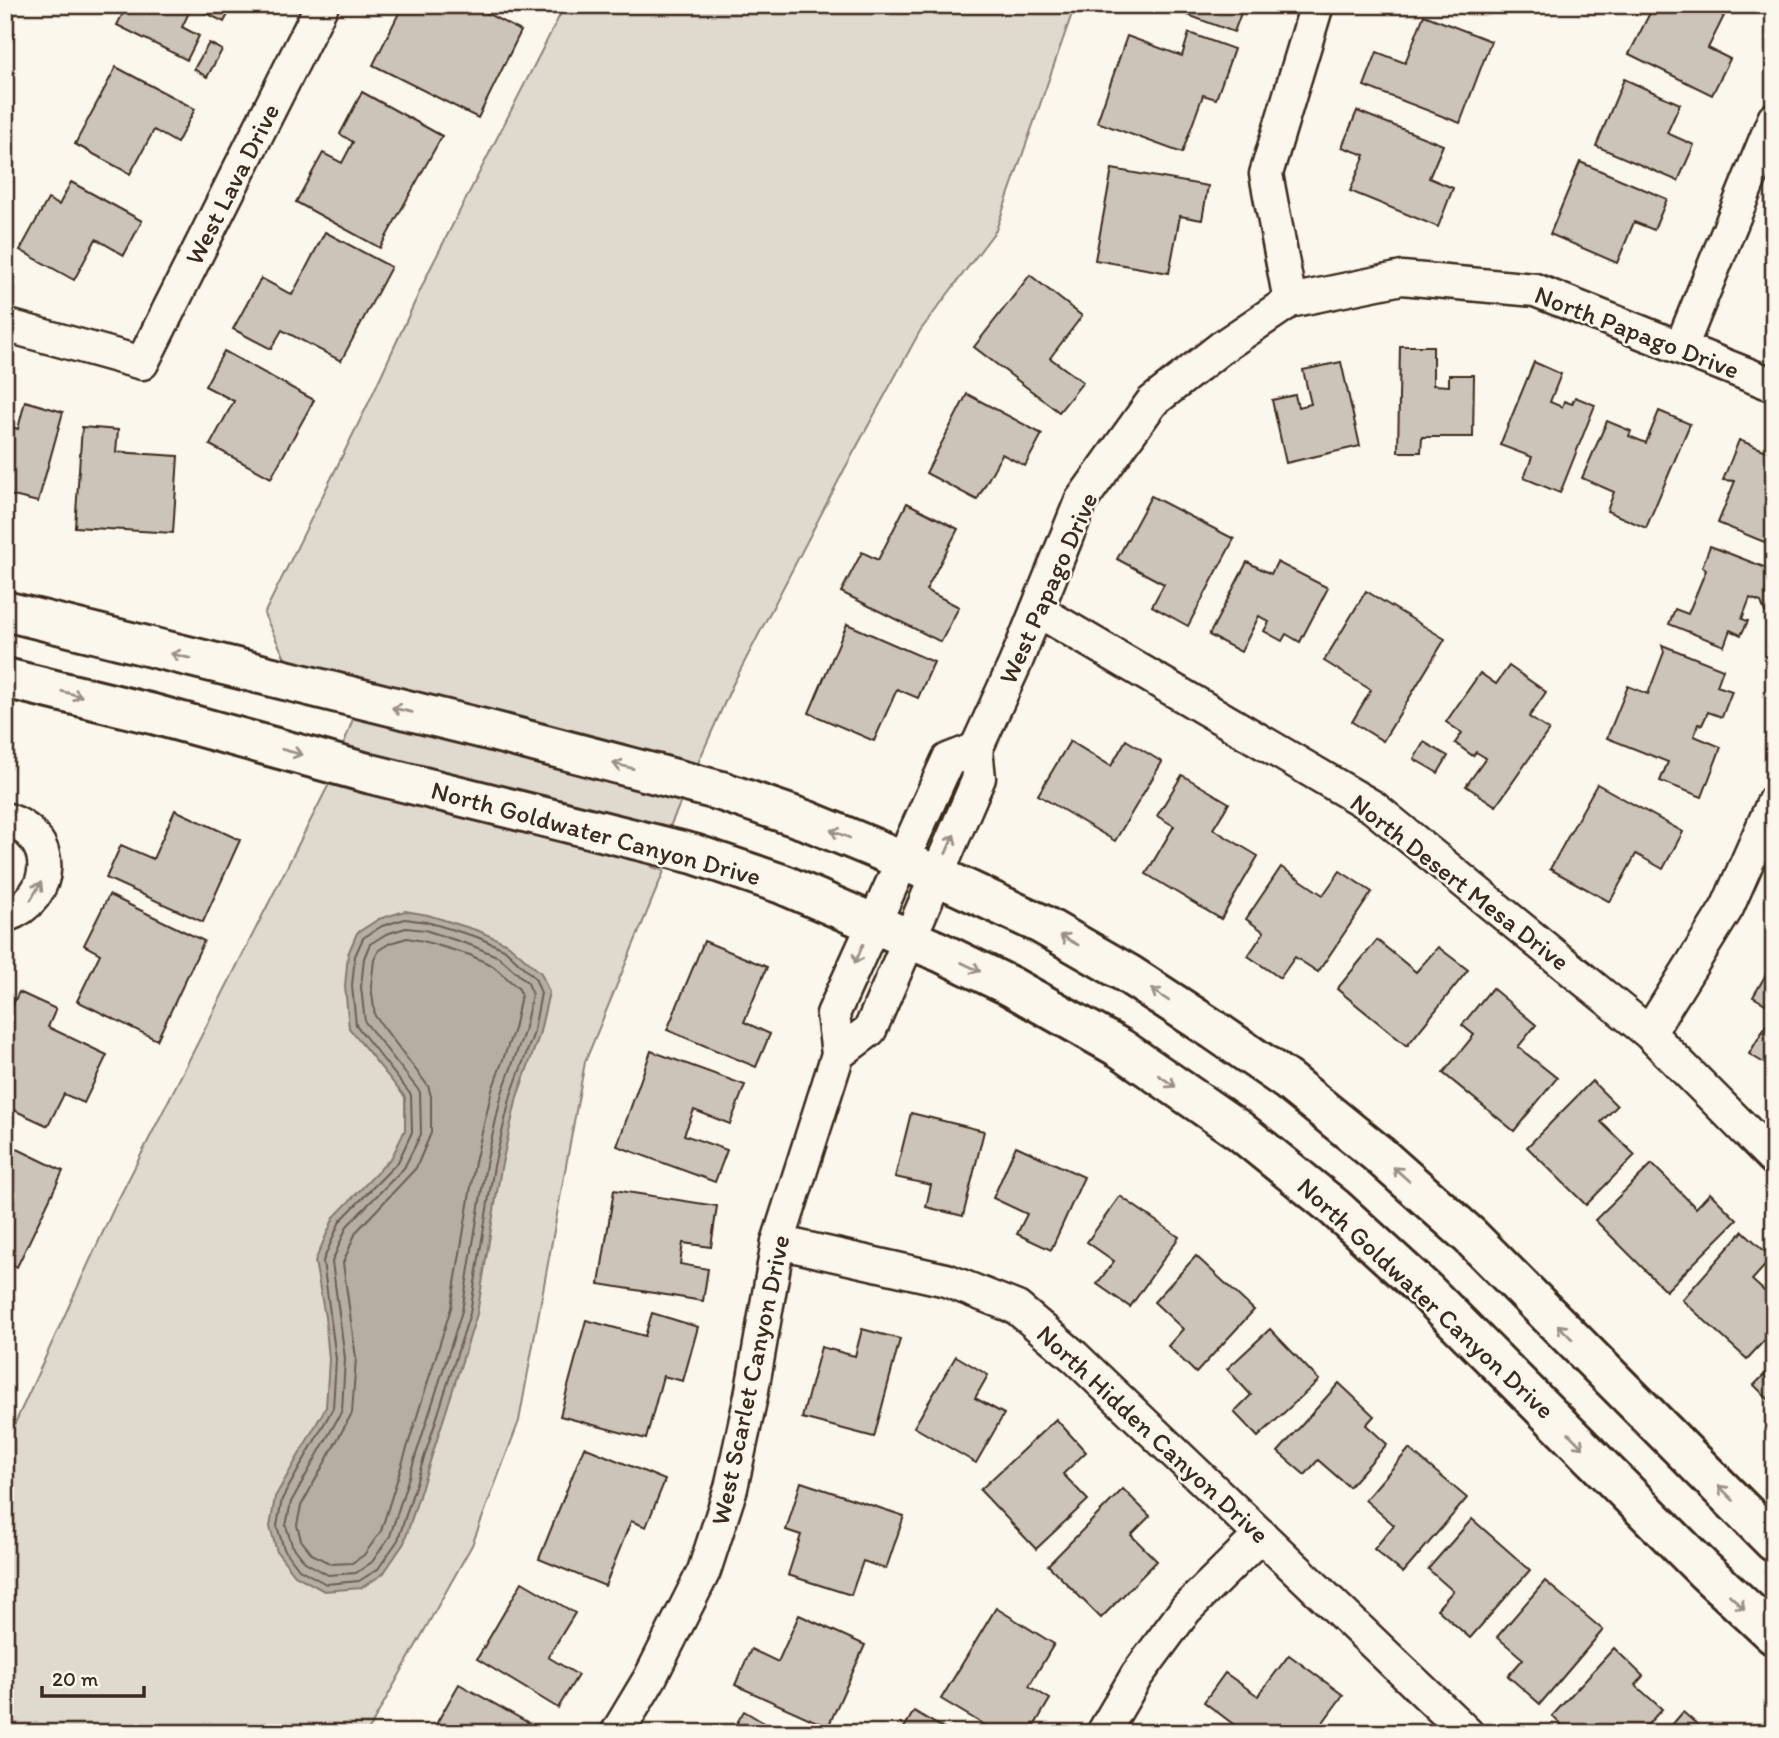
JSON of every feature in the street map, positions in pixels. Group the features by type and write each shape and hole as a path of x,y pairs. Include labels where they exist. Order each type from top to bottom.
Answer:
{"street":[{"name":"West Lava Drive","path":"5,325 142,363 322,5"},
{"path":"1290,301 1266,174 1317,5"},
{"path":"1681,347 1774,119"},
{"name":"North Papago Drive","path":"1290,301 1402,278 1535,290 1774,385"},
{"name":"West Papago Drive","path":"905,899 948,760 976,748 1037,610 1081,501 1152,402 1222,347 1290,301"},
{"name":"North Desert Mesa Drive","path":"1037,610 1373,807 1648,1033 1774,1159"},
{"name":"North Goldwater Canyon Drive","path":"5,611 492,731 721,791 808,821 1010,986 1120,1048 1240,1131 1334,1207 1426,1291 1695,1562 1774,1635"},
{"name":"North Goldwater Canyon Drive","path":"5,678 153,714 371,774 694,854 782,884 905,899 1041,924 1128,974 1288,1081 1378,1154 1470,1236 1774,1542"},
{"path":"1648,1033 1727,908 1774,801"},
{"path":"5,819 22,826 34,837 42,851 45,868 42,884 33,898 21,910 5,916"},
{"name":"West Scarlet Canyon Drive","path":"617,1733 650,1678 708,1559 731,1488 751,1396 778,1242 838,1054 833,1014 905,899"},
{"name":"North Hidden Canyon Drive","path":"778,1242 946,1280 1017,1308 1075,1357 1467,1733"},
{"path":"1103,1733 1138,1675 1186,1609 1261,1535"}],"shaded area":[{"path":"565,5 1075,5 996,230 920,331 844,470 732,686 652,867 664,871 585,1062 519,1421 472,1545 367,1733 5,1733 5,1445 114,1208 329,784 365,686 291,671 264,614 368,404 430,269"}],"water":[{"path":"405,911 428,915 479,931 508,944 541,973 549,992 539,1036 517,1097 501,1168 477,1314 404,1543 383,1574 361,1588 324,1591 295,1575 277,1552 270,1527 275,1497 326,1407 329,1359 315,1261 334,1217 392,1157 405,1130 405,1097 349,1028 345,986 348,954 357,933 379,919"}],"building":[{"path":"127,5 233,5 224,22 192,6 182,27 199,36 187,60 117,25"},
{"path":"403,5 471,5 521,31 478,118 373,65"},
{"path":"1244,5 1234,32 1166,7"},
{"path":"1654,5 1703,5 1724,16 1708,48 1730,59 1712,95 1629,54"},
{"path":"1424,15 1491,41 1460,123 1364,86 1377,52 1405,63"},
{"path":"1189,33 1234,49 1216,99 1203,95 1182,153 1097,122 1127,36 1182,56"},
{"path":"209,43 222,50 207,77 194,69"},
{"path":"116,67 195,109 177,143 154,130 130,174 75,144"},
{"path":"1624,79 1680,104 1667,133 1694,145 1678,181 1596,146"},
{"path":"362,92 442,136 380,248 296,202 323,153 342,163 353,142 340,134"},
{"path":"1357,111 1443,145 1429,178 1453,188 1438,227 1350,191 1365,155 1342,147"},
{"path":"1580,162 1667,199 1654,230 1634,222 1617,263 1550,234"},
{"path":"1112,169 1208,186 1202,220 1180,216 1169,273 1095,260"},
{"path":"71,182 142,221 124,255 96,239 74,280 20,250 48,199 59,205"},
{"path":"325,232 391,267 341,361 282,330 271,349 233,329 261,278 292,295"},
{"path":"1030,275 1082,316 1050,358 1083,382 1059,412 974,347"},
{"path":"1400,346 1433,346 1433,385 1449,386 1449,375 1474,375 1473,437 1422,437 1421,452 1398,452"},
{"path":"224,351 314,400 271,478 210,445 234,401 205,386"},
{"path":"1341,362 1360,446 1286,463 1272,400 1295,395 1298,407 1311,404 1303,370"},
{"path":"1534,362 1561,374 1550,402 1562,407 1564,401 1572,404 1575,397 1595,405 1560,493 1524,478 1532,457 1500,445"},
{"path":"967,394 1042,434 1025,466 1002,454 977,500 926,473"},
{"path":"25,401 63,412 38,502 5,494 5,425 18,429"},
{"path":"1659,411 1690,424 1646,528 1607,511 1614,492 1582,478 1607,421 1631,431 1629,436 1646,443"},
{"path":"82,427 118,430 116,452 178,456 173,533 75,527"},
{"path":"1739,440 1774,454 1774,546 1718,523 1735,481 1723,480"},
{"path":"1151,496 1234,539 1188,626 1152,606 1164,584 1117,559"},
{"path":"907,503 958,529 926,590 959,607 941,642 841,592 862,552 878,560"},
{"path":"1710,546 1774,571 1774,615 1765,612 1761,602 1750,598 1742,619 1748,621 1741,635 1730,630 1724,646 1669,624 1675,609 1688,614 1706,570 1702,567"},
{"path":"1247,562 1271,574 1277,562 1328,588 1300,642 1286,634 1282,641 1264,631 1269,622 1259,616 1241,652 1209,635"},
{"path":"1366,591 1445,639 1383,741 1352,722 1371,690 1324,661"},
{"path":"847,624 934,662 918,698 897,689 874,741 809,713"},
{"path":"1662,645 1723,669 1717,686 1732,691 1722,717 1708,712 1702,725 1698,724 1694,736 1721,747 1702,797 1660,781 1668,762 1607,738 1628,686 1648,694 1664,652"},
{"path":"1509,666 1546,692 1529,717 1549,730 1496,806 1466,786 1486,758 1476,752 1473,756 1455,743 1462,733 1446,722 1480,673 1496,684"},
{"path":"1126,740 1162,762 1115,841 1038,795 1070,741 1111,766"},
{"path":"1424,742 1448,756 1438,773 1414,759"},
{"path":"1182,775 1229,803 1213,829 1258,856 1221,919 1146,874 1174,826 1157,816"},
{"path":"1597,784 1683,832 1663,869 1636,854 1610,902 1550,869"},
{"path":"175,810 240,840 203,922 106,878 121,845 153,859"},
{"path":"1281,867 1323,895 1340,871 1372,892 1318,972 1295,957 1280,978 1248,956 1264,932 1246,919"},
{"path":"109,895 204,941 157,1040 77,1001 100,954 84,945"},
{"path":"1377,940 1416,972 1438,947 1468,970 1407,1046 1337,989"},
{"path":"704,941 767,967 744,1022 770,1034 756,1067 667,1030"},
{"path":"1772,964 1774,965 1774,1009 1753,997"},
{"path":"1492,988 1536,1025 1518,1047 1557,1078 1514,1131 1443,1073 1474,1035 1462,1025"},
{"path":"19,992 56,1009 48,1027 107,1055 84,1103 64,1094 48,1126 5,1106 5,1067 12,1052 5,1049 5,1020"},
{"path":"1774,1012 1774,1069 1749,1054"},
{"path":"651,1051 745,1085 730,1124 694,1110 684,1135 727,1150 715,1182 617,1146"},
{"path":"1592,1081 1617,1106 1601,1122 1635,1155 1586,1205 1527,1147"},
{"path":"911,1113 984,1131 963,1216 926,1207 931,1185 895,1177"},
{"path":"5,1143 63,1171 17,1267 5,1261"},
{"path":"1016,1146 1084,1177 1051,1250 1017,1234 1027,1214 993,1198"},
{"path":"1652,1164 1696,1208 1710,1193 1737,1220 1666,1291 1595,1220"},
{"path":"614,1190 717,1206 711,1247 683,1243 680,1264 708,1269 703,1301 599,1284"},
{"path":"1120,1196 1179,1237 1130,1307 1097,1284 1114,1261 1087,1242"},
{"path":"1743,1231 1772,1258 1752,1280 1774,1300 1774,1330 1747,1359 1682,1300"},
{"path":"1196,1256 1254,1310 1196,1373 1168,1346 1183,1329 1154,1302"},
{"path":"652,1313 698,1327 683,1381 663,1376 646,1439 560,1416 586,1320 645,1336"},
{"path":"862,1329 900,1339 874,1437 802,1418 821,1347 855,1356"},
{"path":"1270,1329 1319,1380 1258,1437 1234,1412 1251,1395 1227,1369"},
{"path":"956,1356 988,1375 975,1398 1004,1414 976,1463 914,1427"},
{"path":"1774,1365 1774,1405 1754,1385"},
{"path":"1339,1383 1374,1416 1366,1425 1387,1444 1349,1487 1318,1460 1305,1475 1278,1452"},
{"path":"1056,1419 1086,1452 1063,1474 1088,1500 1036,1549 980,1490"},
{"path":"584,1447 665,1480 646,1527 631,1521 605,1586 539,1559"},
{"path":"1409,1449 1467,1498 1403,1573 1374,1549 1394,1525 1365,1500"},
{"path":"801,1482 904,1516 886,1569 863,1561 851,1595 788,1575 801,1535 786,1530"},
{"path":"1123,1489 1150,1516 1131,1535 1157,1561 1101,1618 1048,1565"},
{"path":"1472,1519 1530,1570 1470,1638 1437,1609 1453,1591 1428,1569"},
{"path":"1545,1581 1603,1630 1540,1704 1508,1676 1523,1659 1497,1637"},
{"path":"522,1582 575,1613 548,1657 578,1675 558,1708 477,1659"},
{"path":"996,1608 1054,1644 1029,1686 1050,1699 1030,1733 998,1733 941,1699"},
{"path":"799,1615 865,1645 828,1727 735,1685 751,1649 778,1662"},
{"path":"1614,1648 1643,1676 1635,1685 1662,1709 1640,1733 1570,1733 1552,1716"},
{"path":"1289,1655 1343,1695 1315,1733 1245,1733 1204,1702 1225,1673 1258,1696"},
{"path":"459,1684 543,1731 542,1733 431,1733"},
{"path":"744,1711 781,1733 731,1733"},
{"path":"914,1711 951,1733 901,1733"},
{"path":"1683,1712 1707,1733 1665,1733"}]}
